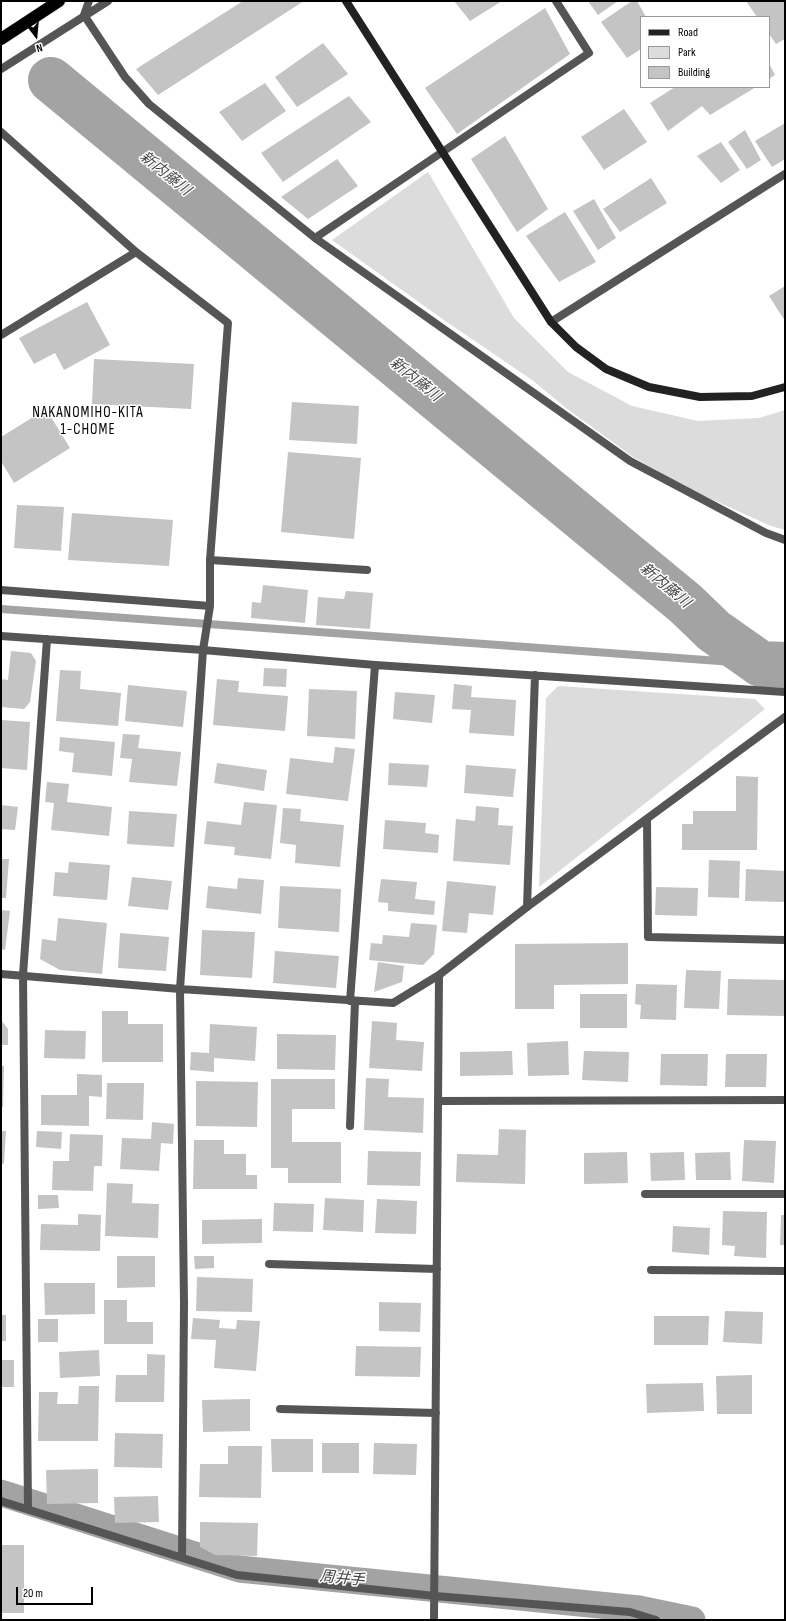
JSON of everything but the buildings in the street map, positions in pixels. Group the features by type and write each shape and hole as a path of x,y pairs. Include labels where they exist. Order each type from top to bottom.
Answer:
{"highway":[{"path":"1,39 59,1"}],"street":[{"path":"84,16 89,1"},
{"path":"1,69 108,1"},
{"path":"346,1 551,322 576,347 606,369 649,387 700,397 752,396 785,387"},
{"path":"315,238 589,53 556,1"},
{"path":"84,16 125,77 149,104 315,238 630,461 766,533 785,540"},
{"path":"1,132 136,252 228,323 210,560 210,606 203,650 180,989 184,1303 182,1557"},
{"path":"551,322 785,174"},
{"path":"1,335 136,252"},
{"path":"210,560 367,570"},
{"path":"1,590 210,606"},
{"path":"1,636 203,650 375,665 785,692"},
{"path":"28,1509 22,975 47,639"},
{"path":"350,1126 353,1001 375,665"},
{"path":"527,907 535,675"},
{"path":"1,974 180,989 393,1003 439,975 527,907 785,717"},
{"path":"647,819 648,937 785,940"},
{"path":"434,1620 439,975"},
{"path":"438,1100 785,1100"},
{"path":"645,1194 785,1194"},
{"path":"269,1264 437,1269"},
{"path":"651,1270 785,1271"},
{"path":"280,1409 436,1413"},
{"path":"1,1501 237,1575 435,1596 630,1612 656,1620"}],"green space":[{"path":"428,172 514,318 568,372 632,406 698,421 759,418 785,410 785,530 771,526 691,490 633,457 566,408 532,380 441,318 332,240"},
{"path":"558,686 755,699 765,709 539,887 546,698"}],"waterway":[{"name":"新内藤川","path":"51,80 686,604 714,631 761,664 785,665"},
{"path":"1,609 761,664"},
{"name":"周井手","path":"1,1493 239,1569 639,1609 692,1620"}],"district":[{"name":"NAKANOMIHO-KITA 1-CHOME","path":"88,422"}]}
